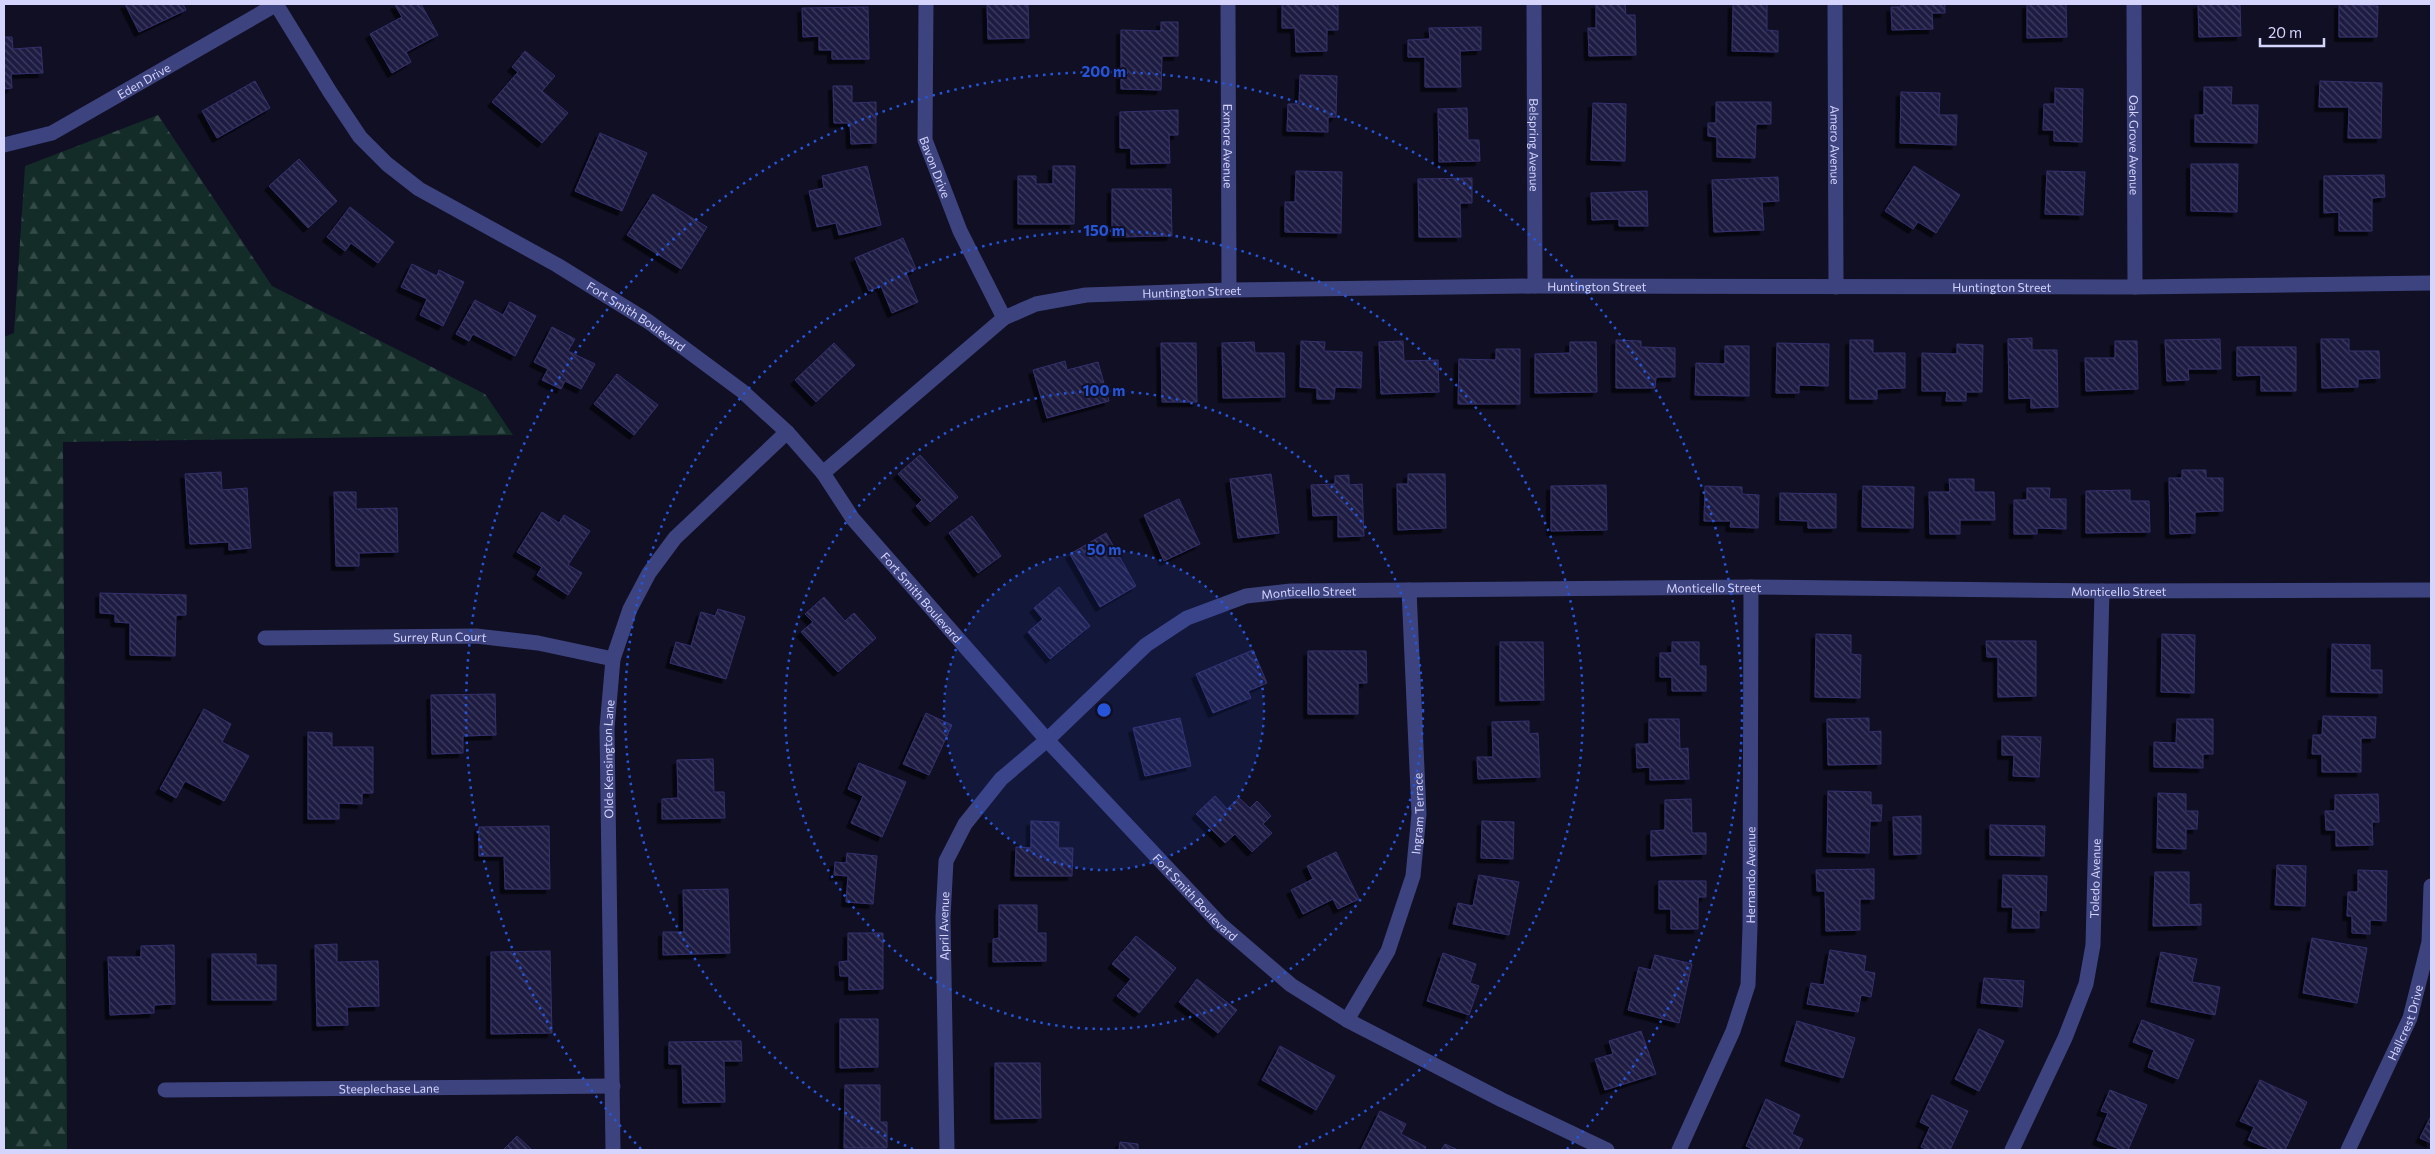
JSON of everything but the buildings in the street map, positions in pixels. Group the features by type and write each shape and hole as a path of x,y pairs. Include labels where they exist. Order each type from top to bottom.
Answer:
{"street":[{"name":"Eden Drive","path":"4,144 52,133 277,4"},
{"name":"Fort Smith Boulevard","path":"277,4 330,92 360,137 387,164 419,189 557,265 649,322 742,391 787,432 824,472 853,519 1046,740 1220,924 1291,985 1347,1020 1502,1100 1607,1150"},
{"name":"Bavon Drive","path":"926,4 924,140 960,231 1004,318"},
{"name":"Exmore Avenue","path":"1228,4 1228,290"},
{"name":"Belspring Avenue","path":"1534,4 1535,286"},
{"name":"Amero Avenue","path":"1835,4 1836,287"},
{"name":"Oak Grove Avenue","path":"2134,4 2135,287"},
{"name":"Huntington Street","path":"824,472 1004,318 1036,304 1086,295 1228,290 1535,286 2135,287 2431,283"},
{"name":"Olde Kensington Lane","path":"614,1150 607,728 613,659 630,609 649,573 675,538 787,432"},
{"name":"Monticello Street","path":"1046,740 1146,645 1187,618 1246,596 1291,591 1751,588 2102,591 2431,590"},
{"name":"Hernando Avenue","path":"1679,1150 1734,1031 1748,985 1750,927 1751,588"},
{"name":"Ingram Terrace","path":"1347,1020 1388,951 1413,876 1419,814 1409,590"},
{"name":"Toledo Avenue","path":"2012,1150 2065,1038 2083,993 2094,945 2102,591"},
{"name":"Surrey Run Court","path":"265,638 476,636 538,643 613,659"},
{"name":"April Avenue","path":"947,1150 943,917 946,861 965,824 1001,779 1046,740"},
{"name":"Hallcrest Drive","path":"2348,1150 2410,1018 2429,942 2431,886"},
{"name":"Steeplechase Lane","path":"165,1090 612,1086"}],"green space":[{"path":"158,115 272,286 485,394 513,435 63,442 67,1150 4,1150 4,337 14,333 25,166"}]}
